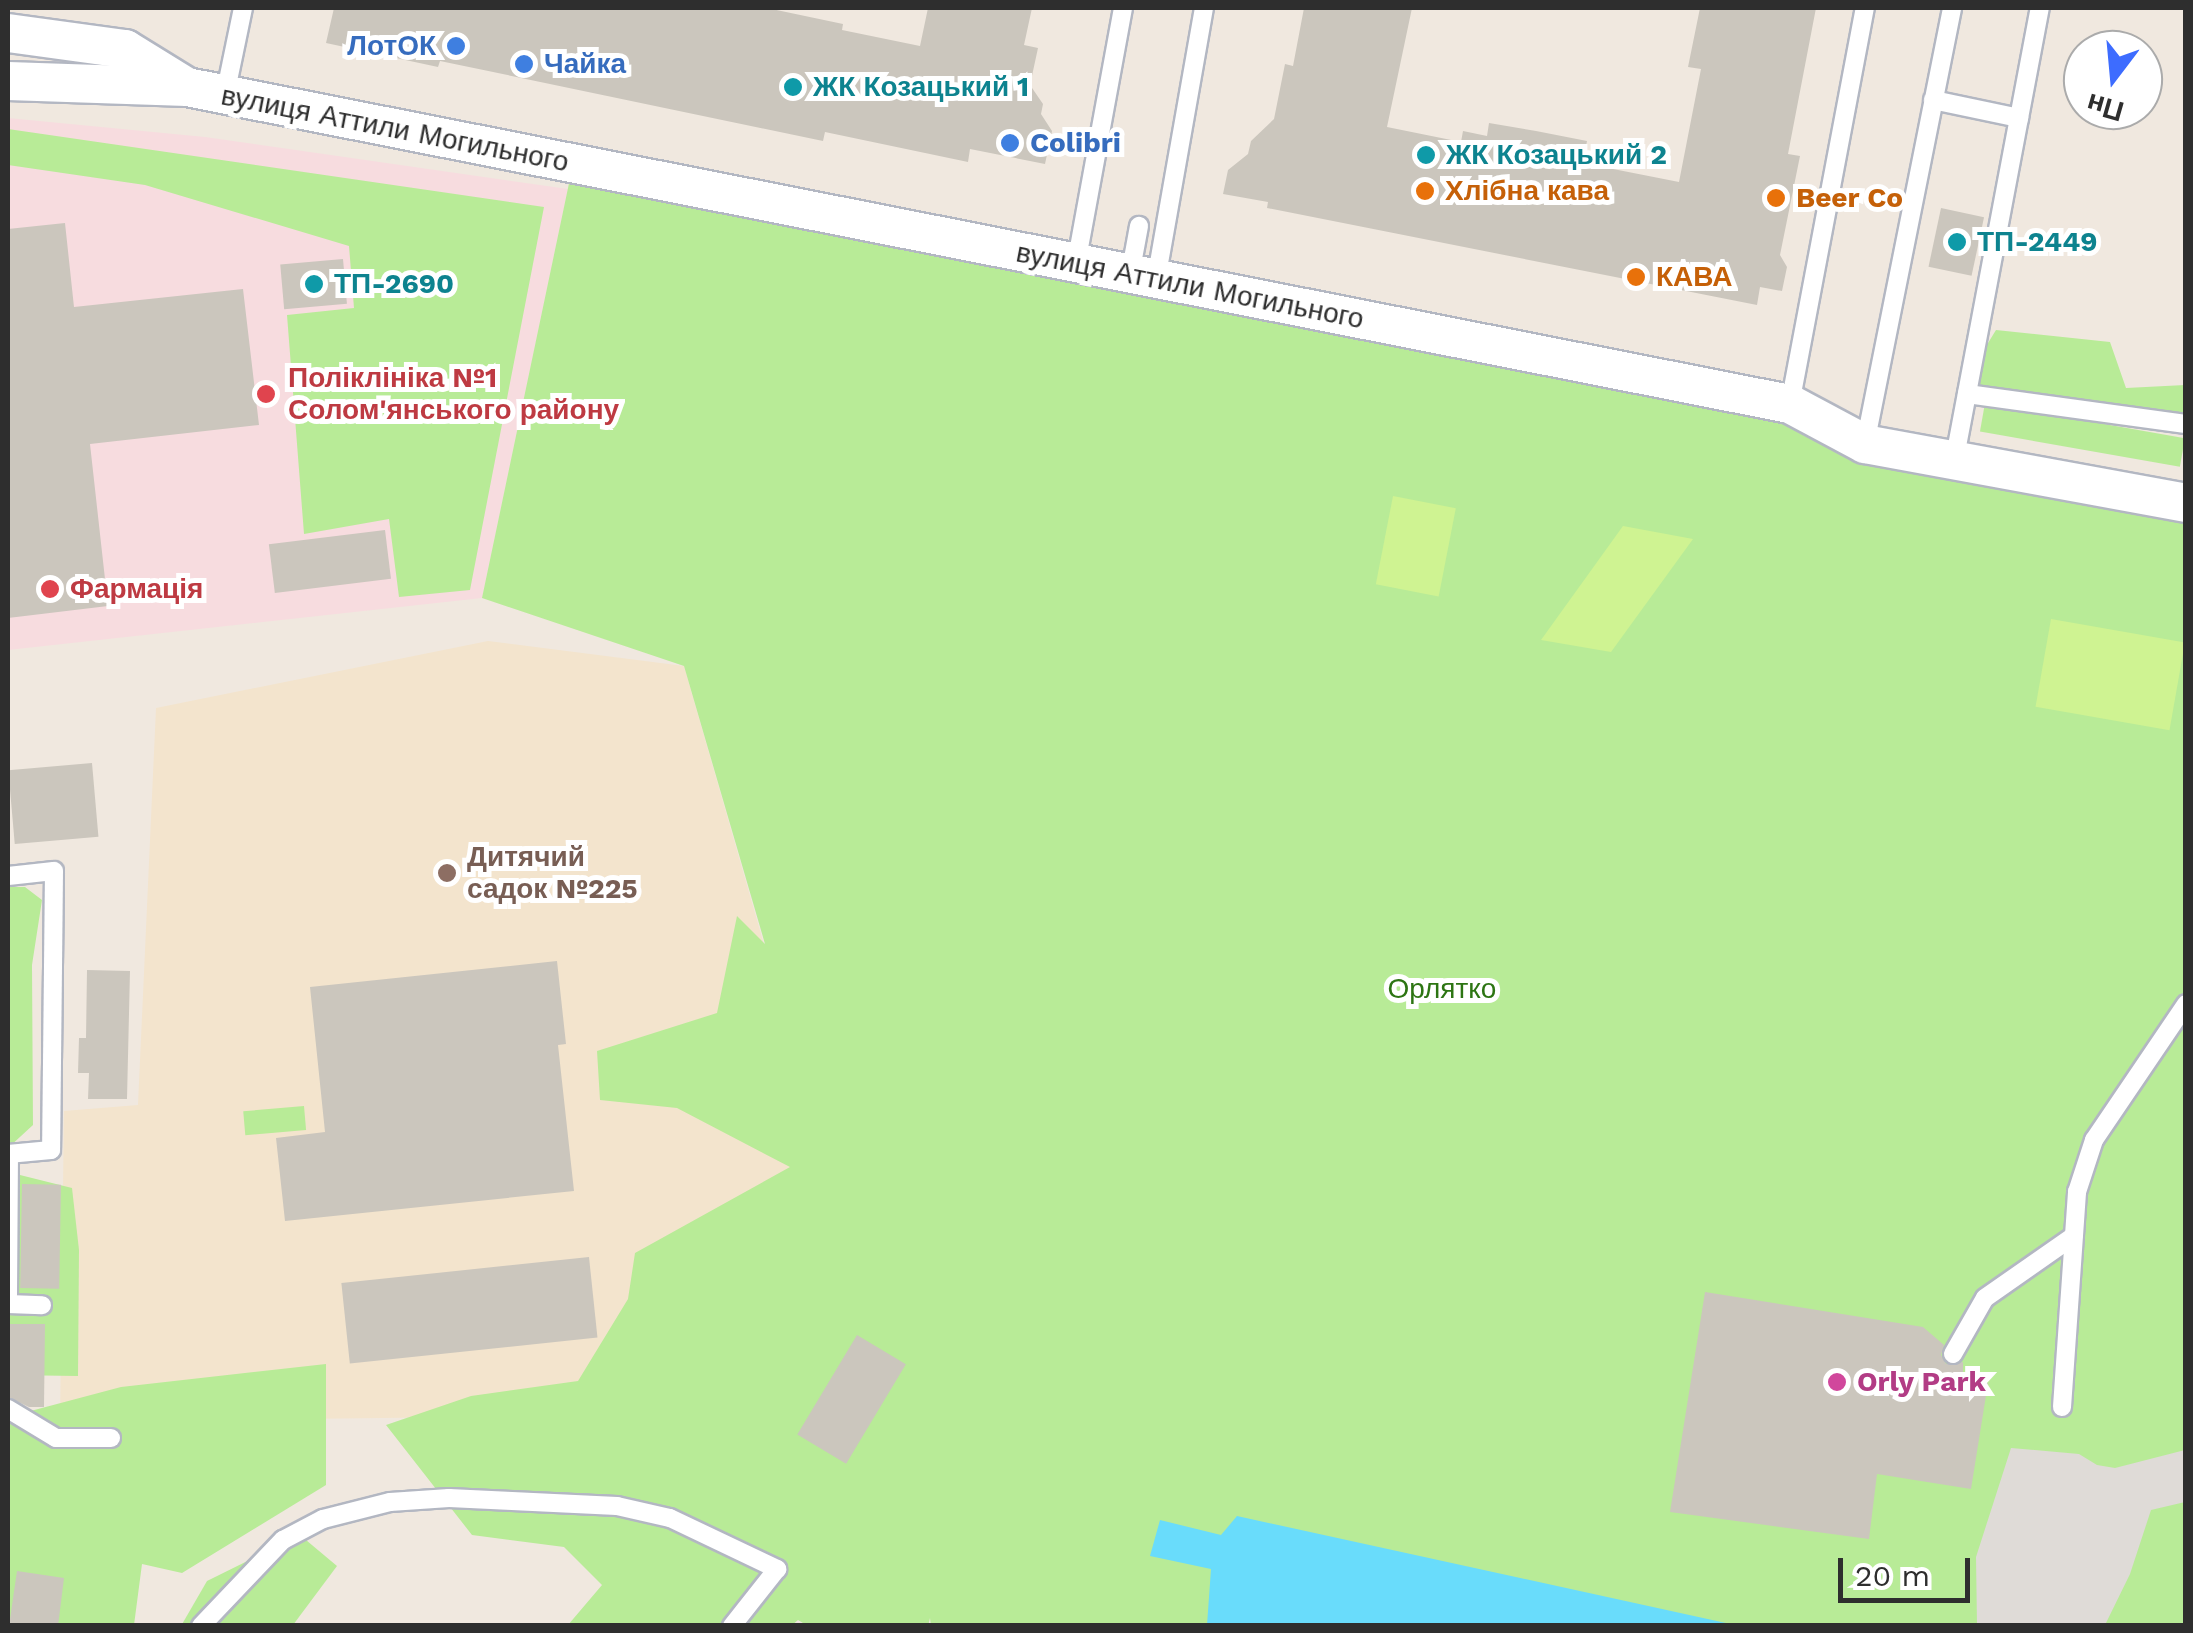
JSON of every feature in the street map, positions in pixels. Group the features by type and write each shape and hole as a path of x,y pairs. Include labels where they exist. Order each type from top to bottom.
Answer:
{"street":[{"name":"вулиця Аттили Могильного","path":"8,33 125,49 187,88"},
{"name":"вулиця Аттили Могильного","path":"8,81 187,88 225,95 1790,404 1865,444 2186,503"}],"lane":[{"path":"225,95 242,8"},
{"path":"1076,264 1122,8"},
{"path":"1143,277 1204,8"},
{"path":"1790,404 1864,8"},
{"path":"1865,444 1952,8"},
{"path":"1954,462 2040,8"},
{"path":"1932,100 2019,118"},
{"path":"1139,226 1143,277"},
{"path":"1966,394 2186,424"},
{"path":"8,876 54,872 50,1150 8,1154 8,1295"},
{"path":"2062,1407 2077,1192 2094,1140 2186,1004"},
{"path":"1953,1354 1986,1298 2074,1236"},
{"path":"8,1304 42,1305"},
{"path":"8,1409 56,1438 111,1438"},
{"path":"201,1626 282,1540 322,1519 390,1502 449,1498 617,1506 670,1518 776,1569 732,1626"}],"shaded area":[{"name":"Поліклініка №1 Солом'янського району","path":"8,118 205,137 568,189 482,598 8,650"},
{"name":"Дитячий садок №225","path":"488,641 684,666 869,1310 782,1413 60,1422 64,1111 138,1105 156,708"},
{"path":"2011,1448 2079,1454 2097,1465 2115,1468 2185,1450 2185,1502 2151,1510 2130,1574 2105,1625 1977,1625 1976,1557"}],"green space":[{"path":"8,129 544,207 470,590 399,597 389,519 304,534 287,315 354,308 349,246 145,185 8,165"},
{"name":"Орлятко","path":"572,169 1789,408 2185,509 2185,1625 931,1626 930,1618 928,1626 808,1626 798,1620 791,1626 568,1625 602,1585 564,1547 472,1535 386,1425 471,1396 578,1381 628,1299 635,1253 790,1167 677,1108 600,1100 597,1051 717,1013 737,916 765,944 684,666 482,598"},
{"path":"1996,330 2110,342 2126,388 2185,385 2185,427 1981,388 1969,374"},
{"path":"1985,403 2185,438 2180,467 1980,432"},
{"path":"1393,496 1456,508 1439,597 1376,584"},
{"path":"1623,526 1693,539 1611,652 1541,640"},
{"path":"2051,619 2185,643 2169,730 2036,707"},
{"path":"8,887 25,887 42,900 32,965 33,1125 8,1148"},
{"path":"304,1106 306,1130 245,1135 243,1111"},
{"path":"8,1172 72,1188 79,1250 78,1376 8,1375"},
{"path":"326,1364 326,1485 182,1573 142,1564 134,1625 8,1626 8,1417 121,1387"},
{"path":"300,1535 337,1566 293,1625 181,1626 207,1581"}],"water":[{"path":"1237,1516 1735,1625 1207,1625 1211,1569 1150,1556 1160,1520 1221,1535"}],"building":[{"name":"ЖК Козацький 1","path":"334,8 767,8 843,24 842,30 920,46 928,8 1032,8 1024,45 1038,48 1030,85 1043,104 1041,114 1052,131 1045,164 970,149 968,162 825,132 823,141 440,61 438,67 326,43"},
{"name":"ЖК Козацький 2","path":"1304,8 1412,8 1387,127 1461,142 1463,131 1487,136 1489,123 1536,131 1587,141 1585,151 1606,155 1603,167 1679,182 1701,69 1688,67 1700,8 1816,8 1788,154 1800,156 1780,255 1787,267 1782,291 1760,287 1757,305 1267,208 1268,202 1223,194 1228,170 1248,154 1251,141 1274,119 1285,64 1293,66"},
{"name":"ТП-2449","path":"1941,208 1984,217 1972,276 1929,267"},
{"path":"65,223 74,307 243,289 259,425 90,444 108,606 8,618 8,229"},
{"name":"ТП-2690","path":"343,259 347,304 284,309 280,264"},
{"path":"385,530 391,579 275,593 269,544"},
{"path":"92,763 98,837 15,844 8,770"},
{"path":"557,961 566,1044 558,1045 574,1191 285,1221 276,1138 325,1132 310,987"},
{"path":"87,970 130,971 127,1099 88,1099 89,1073 78,1073 79,1038 86,1038"},
{"path":"22,1184 61,1185 59,1289 20,1288"},
{"path":"589,1257 597,1338 350,1364 341,1283"},
{"path":"1705,1292 1923,1327 1944,1345 1941,1355 1946,1364 1963,1362 1963,1379 1988,1383 1971,1489 1877,1474 1869,1539 1670,1512"},
{"path":"8,1324 45,1324 44,1407 29,1407 8,1397"},
{"path":"857,1335 906,1364 846,1464 797,1434"},
{"path":"17,1571 64,1578 58,1626 9,1626"}],"place":[{"name":"ЛотОК","path":"456,46"},
{"name":"Чайка","path":"524,64"},
{"name":"ЖК Козацький 1","path":"793,87"},
{"name":"Colibri","path":"1010,143"},
{"name":"ЖК Козацький 2","path":"1426,155"},
{"name":"Хлібна кава","path":"1425,191"},
{"name":"Beer Co","path":"1776,198"},
{"name":"ТП-2449","path":"1957,242"},
{"name":"КАВА","path":"1636,277"},
{"name":"ТП-2690","path":"314,284"},
{"name":"Поліклініка №1 Солом'янського району","path":"266,394"},
{"name":"Фармація","path":"50,589"},
{"name":"Дитячий садок №225","path":"447,873"},
{"name":"Orly Park","path":"1837,1382"}]}
